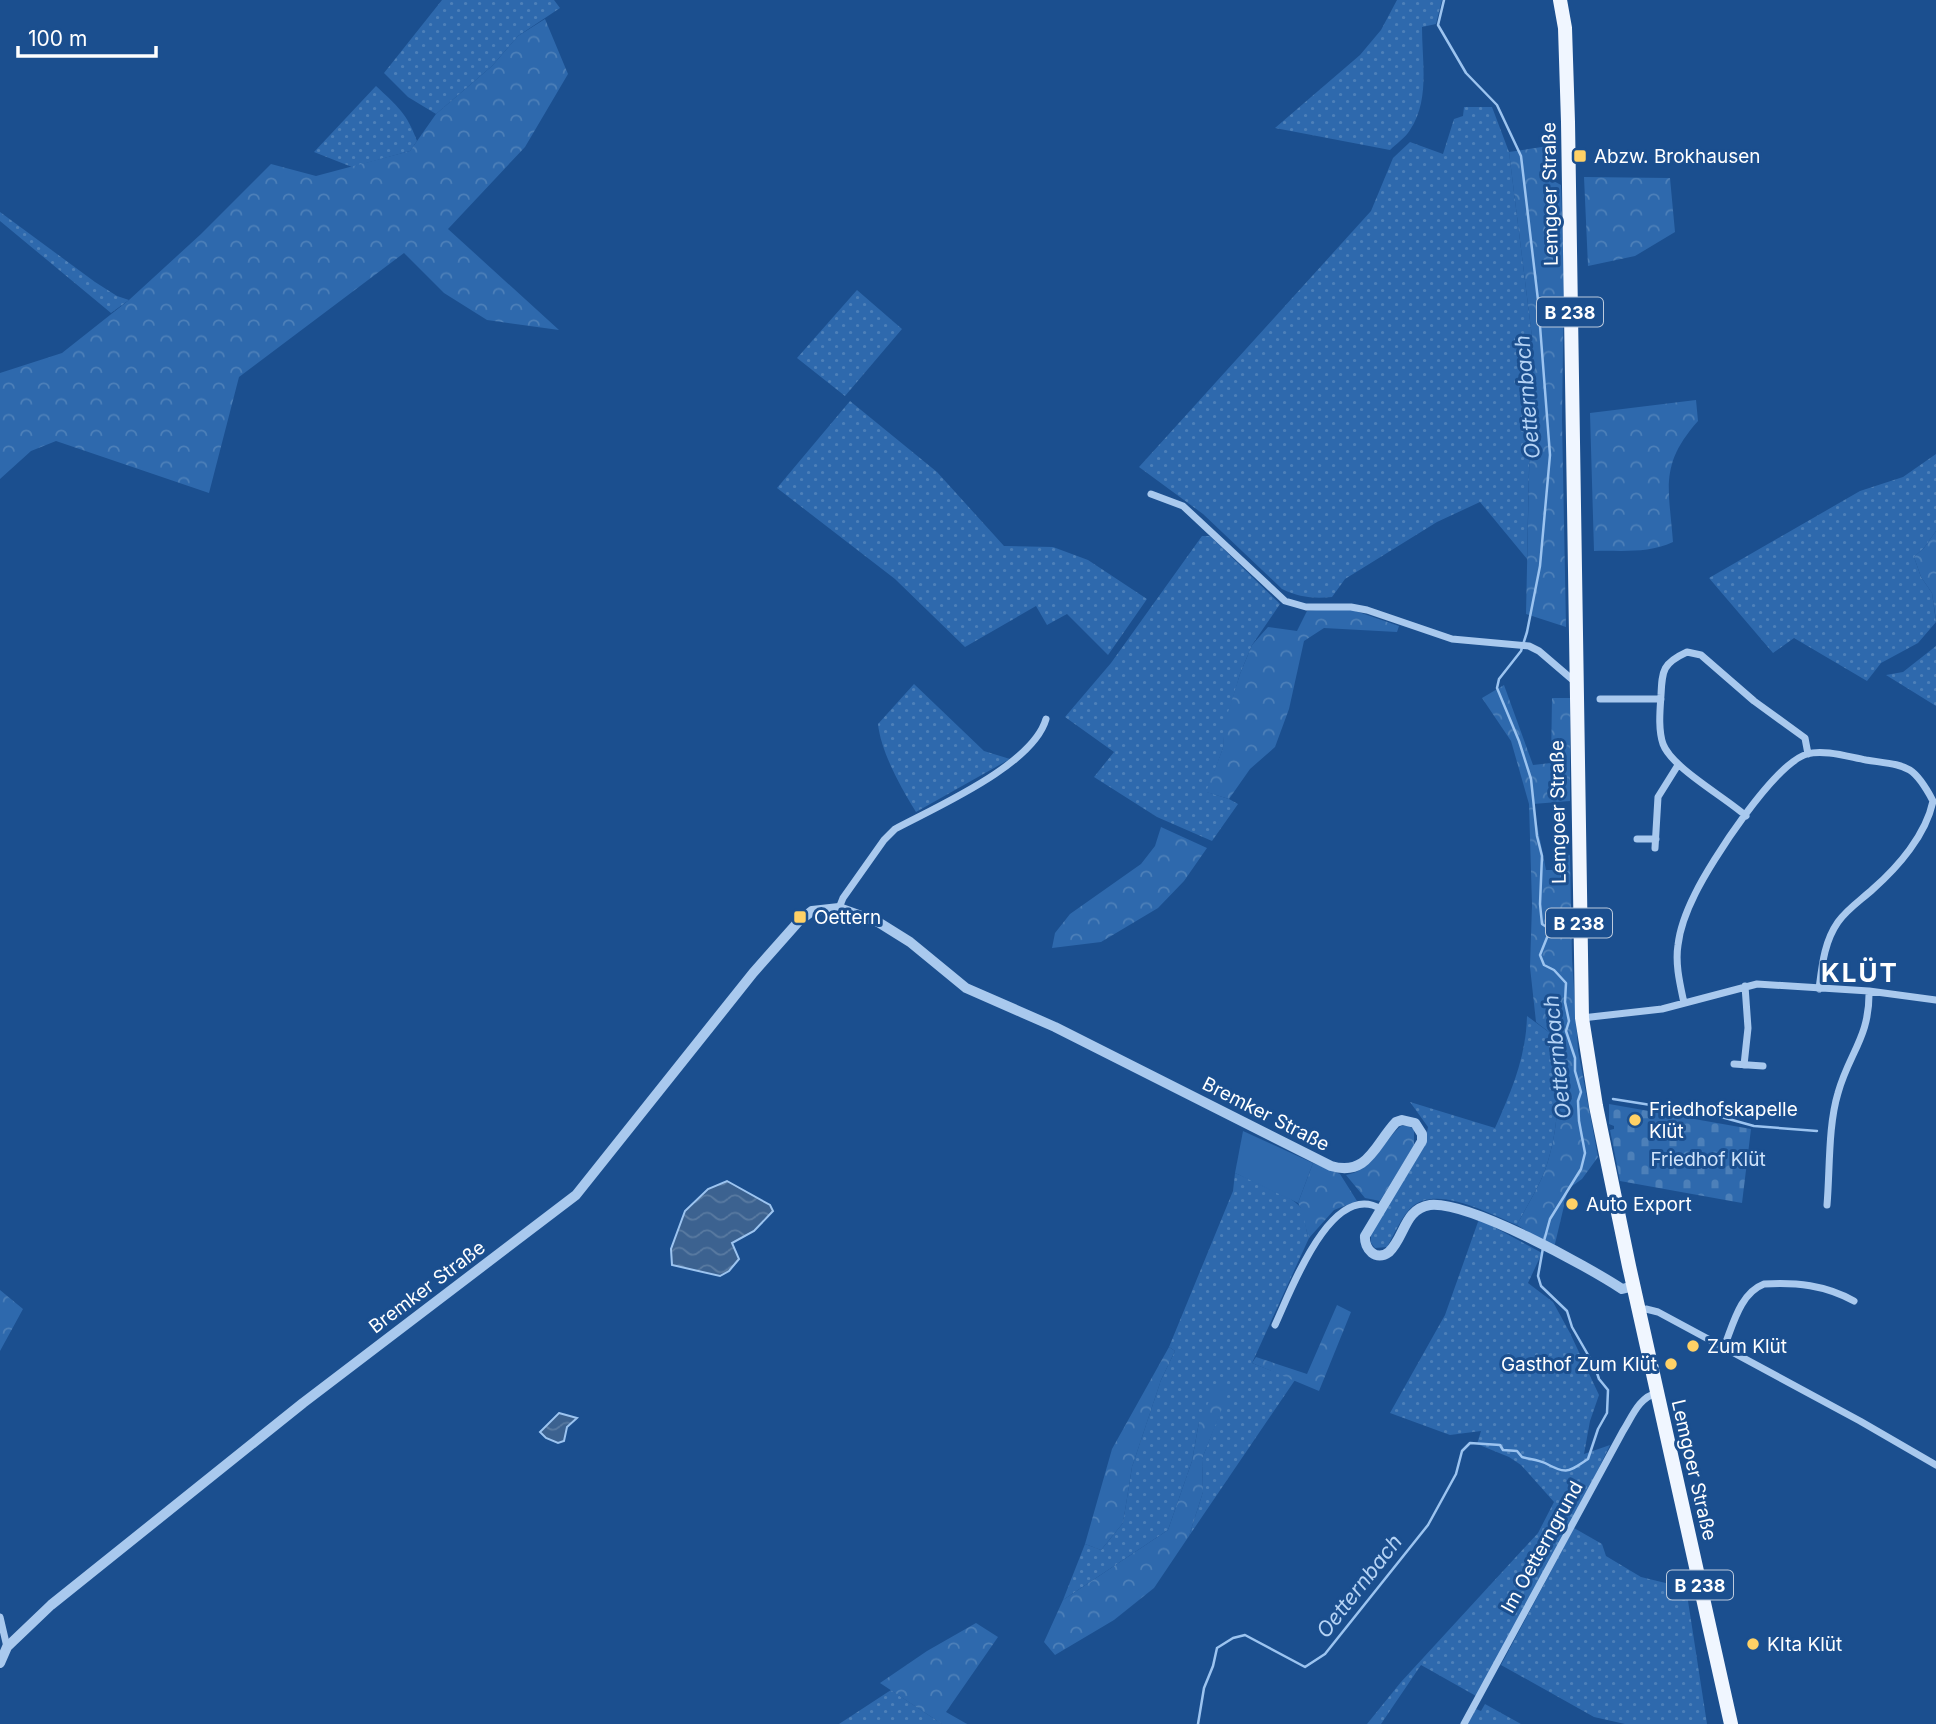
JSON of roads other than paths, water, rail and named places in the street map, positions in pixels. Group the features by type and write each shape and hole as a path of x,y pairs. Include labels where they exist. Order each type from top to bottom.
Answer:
{"main road":[{"name":"Lemgoer Straße","path":"1560,0 1567,96 1582,1018 1596,1106 1639,1311 1731,1724"}],"street":[{"path":"1151,494 1183,506 1206,524 1285,601 1351,607 1452,639 1529,646 1553,662 1575,682"},
{"path":"1745,816 1678,765 1663,744 1660,727 1662,673 1665,667 1686,652 1701,655 1754,701 1805,738 1808,754"},
{"path":"1600,699 1661,699"},
{"path":"839,908 843,898 884,840 895,829 989,778 1014,761 1044,728 1046,719"},
{"path":"1684,1003 1677,960 1684,922 1696,892 1745,816 1782,771 1790,763 1808,754 1895,764 1913,772 1926,787 1933,801 1925,826 1894,868 1836,924 1828,941 1819,989"},
{"path":"1655,848 1658,797 1678,765"},
{"path":"1637,839 1656,839"},
{"name":"Bremker Straße","path":"0,1663 7,1647 51,1605 292,1411 576,1195 753,973 799,921 812,912 839,908 878,922 976,993 1055,1027 1331,1166 1341,1169 1358,1166 1366,1161 1396,1122 1402,1120 1415,1123 1422,1134 1422,1141 1364,1239 1367,1249 1375,1255 1389,1251 1415,1211 1434,1205 1465,1210 1551,1250 1622,1289 1634,1286"},
{"path":"1582,1018 1644,1012 1757,984 1869,991 1936,1000"},
{"path":"1744,1065 1748,1028 1745,986"},
{"path":"1826,1205 1837,1096 1867,1022 1869,991"},
{"path":"1734,1064 1763,1066"},
{"path":"1275,1325 1312,1246 1321,1233 1341,1214 1361,1203 1373,1204 1381,1209"},
{"path":"1724,1347 1745,1298 1756,1287 1764,1284 1831,1289 1854,1301"},
{"path":"1639,1311 1646,1309 1658,1312 1936,1465"},
{"name":"Im Oetterngrund","path":"1464,1724 1623,1431 1640,1404 1650,1395 1657,1393"},
{"path":"0,1617 7,1647"}],"water":[{"path":"727,1181 770,1205 773,1211 754,1231 732,1243 739,1259 729,1271 720,1276 672,1265 671,1249 685,1211 708,1189"},
{"path":"559,1413 577,1418 567,1427 564,1441 558,1443 540,1432"}],"waterway":[{"name":"Oetternbach","path":"1444,0 1438,25 1466,73 1497,105 1521,156 1538,300 1550,455 1540,566 1521,651 1499,679 1497,688 1531,779 1537,836 1542,856 1542,924 1548,928 1540,955 1544,965 1554,970 1566,983 1565,1002 1569,1021 1566,1031 1575,1058 1575,1071 1581,1092 1578,1101 1579,1121 1585,1153 1581,1169 1550,1219 1544,1241"},
{"path":"1613,1099 1714,1115 1754,1126 1817,1131"},
{"name":"Oetternbach","path":"1198,1724 1204,1688 1217,1648 1233,1638 1245,1635 1305,1667 1325,1654 1428,1525 1456,1474 1462,1451 1470,1443 1500,1445 1503,1450 1517,1451 1522,1457 1563,1470 1571,1469 1588,1459 1598,1429 1607,1413 1608,1390 1599,1379 1572,1327 1567,1311 1541,1286 1538,1276 1543,1248"}],"place":[{"name":"Abzw. Brokhausen","path":"1580,156"},
{"name":"Oettern","path":"800,917"},
{"name":"Friedhofskapelle Klüt","path":"1635,1120"},
{"name":"Auto Export","path":"1572,1204"},
{"name":"Zum Klüt","path":"1693,1346"},
{"name":"Gasthof Zum Klüt","path":"1671,1364"},
{"name":"KIta Klüt","path":"1753,1644"}],"district":[{"name":"KLÜT","path":"1860,972"}],"park label":[{"name":"Friedhof Klüt","path":"1708,1159"}]}
